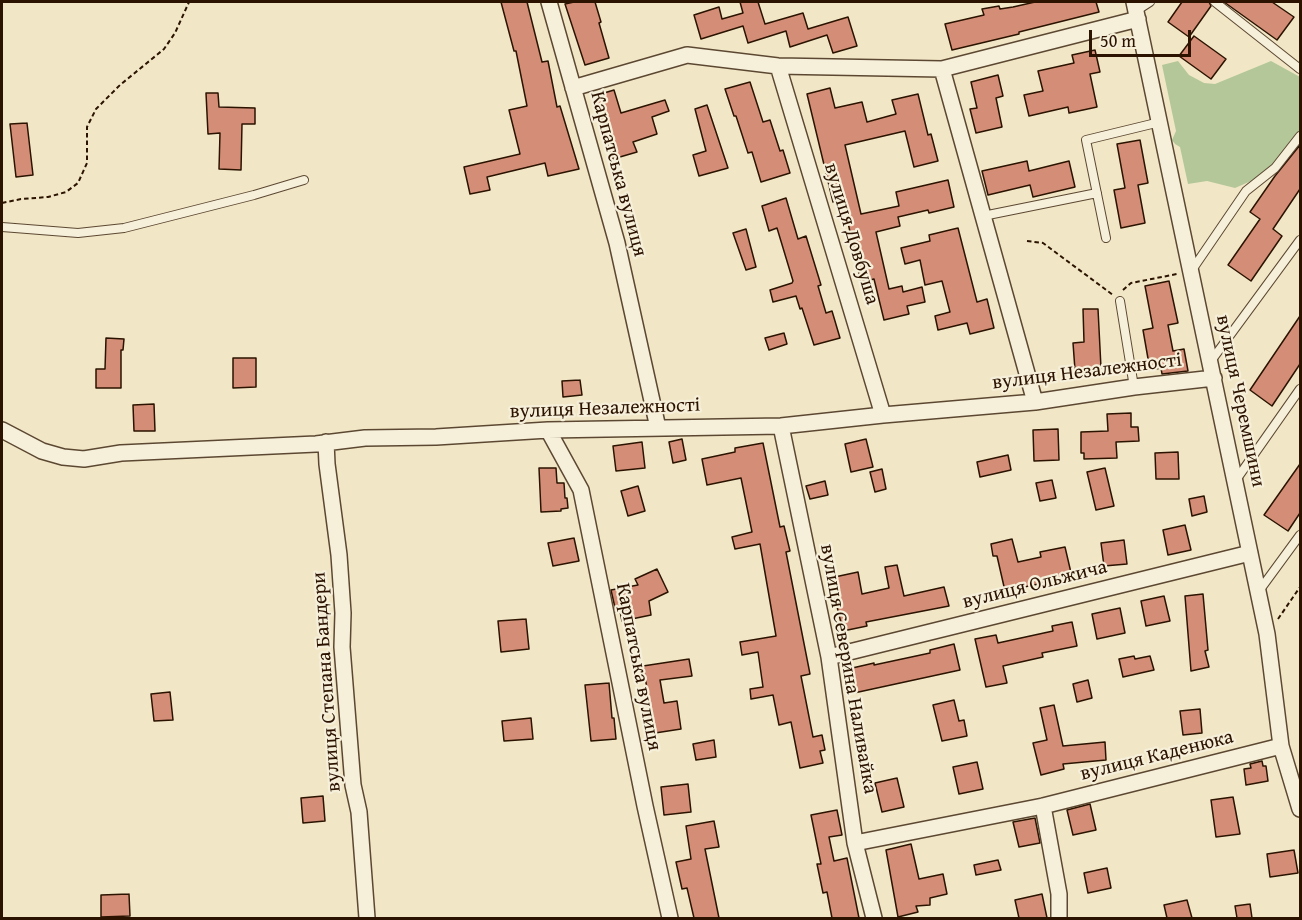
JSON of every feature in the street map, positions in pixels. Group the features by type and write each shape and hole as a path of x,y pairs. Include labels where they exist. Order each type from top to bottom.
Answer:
{"street":[{"name":"Карпатська вулиця","path":"549,2 617,243 658,428"},
{"path":"573,88 687,55 778,66 942,69 1136,11"},
{"name":"вулиця Черемшини","path":"1136,11 1267,634 1281,746 1300,809"},
{"name":"вулиця Довбуша","path":"778,66 884,415"},
{"path":"942,69 1035,402"},
{"name":"вулиця Незалежності","path":"2,430 42,451 63,457 84,459 121,453 316,444 365,438 436,437 548,430 782,426 1035,402 1214,378"},
{"name":"вулиця Северина Наливайка","path":"782,426 829,657 855,843 874,918"},
{"name":"Карпатська вулиця","path":"548,430 581,490 670,918"},
{"name":"вулиця Степана Бандери","path":"326,442 339,555 343,613 342,647 367,918"},
{"name":"вулиця Ольжича","path":"829,657 1250,553"},
{"name":"вулиця Каденюка","path":"855,843 1042,806 1281,746"},
{"path":"1042,806 1059,894 1059,918"}],"lane":[{"path":"1136,11 1150,2"},
{"path":"1215,2 1300,69"},
{"path":"1106,238 1086,140 1160,122"},
{"path":"1191,271 1246,191 1275,168 1300,136"},
{"path":"2,227 78,233 124,228 304,180"},
{"path":"983,216 1097,193"},
{"path":"1210,361 1300,240"},
{"path":"1120,301 1134,387"},
{"path":"1236,481 1300,389"},
{"path":"1258,592 1300,535"}],"path":[{"path":"2,203 48,197 66,192 78,183 87,163 87,127 91,117 104,100 164,49 175,33 189,2"},
{"path":"1027,241 1043,243 1120,301 1124,289 1131,283 1191,271"},
{"path":"1267,634 1300,587"}],"green space":[{"path":"1178,61 1189,75 1204,83 1215,84 1271,61 1300,77 1300,131 1275,163 1251,181 1235,188 1207,181 1188,184 1180,147 1172,140 1176,131 1162,65"}],"building":[{"path":"501,2 527,2 542,62 548,61 557,107 560,106 579,169 548,176 545,163 487,177 490,190 470,194 464,167 520,154 509,110 527,106 516,51 514,51"},
{"path":"595,2 609,58 585,65 565,4"},
{"path":"740,2 758,2 765,24 803,13 808,29 848,17 857,46 833,53 827,35 790,47 786,31 748,43 743,26 701,39 694,15 719,7 722,19 743,13"},
{"path":"1035,2 1096,2 1099,12 952,50 945,24 984,15 982,9 999,6 1000,9"},
{"path":"1182,2 1209,2 1211,6 1189,37 1168,22"},
{"path":"1224,2 1272,2 1294,17 1277,40"},
{"path":"1194,36 1226,59 1211,79 1179,56"},
{"path":"1095,50 1100,72 1090,74 1097,107 1069,113 1068,107 1029,116 1024,95 1043,91 1038,71 1074,63 1072,55"},
{"path":"998,75 1003,96 996,98 1002,127 976,133 970,109 977,108 971,82"},
{"path":"750,82 763,122 770,120 790,173 761,182 752,152 748,153 725,89"},
{"path":"830,88 835,108 862,102 867,122 896,114 892,100 918,94 928,135 931,134 938,161 914,167 905,131 845,145 861,214 899,206 896,192 948,180 954,207 898,217 900,226 876,232 889,289 902,286 903,292 922,287 925,302 907,306 909,314 884,320 874,279 861,282 843,200 833,202 807,94"},
{"path":"614,90 621,113 665,100 669,111 652,117 657,134 633,142 637,152 613,159 594,96"},
{"path":"206,93 218,93 219,107 255,108 255,124 242,124 241,170 219,169 220,133 208,134"},
{"path":"707,105 728,168 699,176 693,155 706,151 695,109"},
{"path":"27,123 33,175 16,177 10,124"},
{"path":"1140,140 1148,183 1138,185 1145,223 1121,228 1114,190 1125,188 1117,144"},
{"path":"1300,145 1300,189 1273,229 1282,236 1251,281 1228,265 1260,219 1250,212"},
{"path":"1027,161 1029,171 1069,161 1075,187 1033,197 1030,185 988,195 982,171"},
{"path":"786,198 798,239 806,236 821,285 818,286 826,313 832,311 840,338 814,345 796,296 773,302 770,290 793,281 777,228 769,231 762,206"},
{"path":"958,228 977,302 987,299 994,328 970,334 967,323 938,330 935,316 950,312 942,281 925,285 920,260 905,264 901,248 930,241 929,235"},
{"path":"746,229 756,267 746,270 733,233"},
{"path":"1169,281 1178,323 1168,325 1173,351 1184,349 1188,371 1162,374 1161,368 1150,370 1143,330 1153,328 1145,286"},
{"path":"1083,309 1098,309 1101,368 1075,370 1073,343 1084,342"},
{"path":"1300,316 1300,364 1272,406 1250,390"},
{"path":"784,333 787,344 769,350 765,338"},
{"path":"106,338 124,339 123,350 121,350 121,388 96,388 96,369 105,369"},
{"path":"233,358 256,358 256,387 233,388"},
{"path":"580,380 582,395 563,397 562,381"},
{"path":"154,404 155,431 134,431 133,405"},
{"path":"1131,413 1131,427 1138,427 1139,441 1116,442 1117,458 1084,459 1084,453 1081,453 1081,432 1108,431 1107,414"},
{"path":"1058,429 1059,460 1034,461 1033,430"},
{"path":"682,439 686,460 673,463 669,442"},
{"path":"866,439 873,467 851,472 845,444"},
{"path":"642,442 645,468 616,471 613,446"},
{"path":"763,443 780,527 784,526 790,551 786,552 810,674 801,676 813,737 822,735 825,750 820,751 823,763 800,768 791,722 779,725 773,695 751,699 750,689 763,687 758,652 742,655 740,642 776,636 760,544 735,549 732,537 752,532 741,478 707,485 702,459 735,452 735,448"},
{"path":"1178,452 1179,479 1156,479 1155,453"},
{"path":"1008,455 1011,470 980,477 977,462"},
{"path":"1300,464 1300,513 1288,531 1264,515"},
{"path":"539,468 556,468 557,483 564,483 568,508 561,509 561,511 541,512"},
{"path":"1105,468 1114,506 1096,510 1087,472"},
{"path":"882,469 886,489 875,492 870,472"},
{"path":"1052,480 1056,498 1040,501 1036,483"},
{"path":"825,481 828,495 810,499 806,486"},
{"path":"638,486 645,511 628,516 621,491"},
{"path":"1204,496 1207,512 1192,516 1189,499"},
{"path":"1185,525 1191,550 1168,555 1163,530"},
{"path":"574,538 579,561 553,566 548,543"},
{"path":"1012,539 1018,562 1041,557 1040,552 1065,547 1072,577 1005,591 997,556 993,556 991,544"},
{"path":"1124,540 1127,564 1104,566 1101,543"},
{"path":"897,565 904,596 944,587 949,606 866,622 867,626 843,631 830,578 858,572 862,594 889,588 885,567"},
{"path":"657,569 668,592 649,601 651,615 622,621 620,611 616,612 611,590 638,585 635,579"},
{"path":"1203,594 1208,650 1205,651 1209,667 1191,671 1185,596"},
{"path":"1164,596 1170,621 1146,626 1141,601"},
{"path":"1120,608 1125,633 1097,639 1092,614"},
{"path":"526,619 529,649 501,652 498,621"},
{"path":"1072,622 1077,646 1042,653 1043,657 1003,666 1007,683 986,687 975,639 996,635 998,643 1053,631 1052,626"},
{"path":"954,644 960,670 854,693 848,669 930,653 930,650"},
{"path":"1134,656 1135,659 1150,656 1154,670 1123,677 1119,659"},
{"path":"689,659 692,676 660,680 664,703 677,701 681,729 655,733 643,666"},
{"path":"1088,680 1092,698 1077,702 1073,684"},
{"path":"609,683 616,739 591,741 585,685"},
{"path":"170,692 173,720 154,721 151,694"},
{"path":"954,700 959,721 964,720 967,736 942,741 933,705"},
{"path":"1054,705 1063,746 1105,742 1106,760 1063,764 1064,769 1041,775 1033,743 1047,740 1040,708"},
{"path":"1200,709 1202,733 1183,735 1180,711"},
{"path":"531,718 533,739 504,741 502,721"},
{"path":"714,740 716,757 696,760 693,744"},
{"path":"1262,761 1263,766 1266,766 1268,781 1246,785 1244,769 1251,768 1250,764"},
{"path":"977,762 983,789 959,794 953,767"},
{"path":"897,778 904,807 882,812 875,783"},
{"path":"688,784 691,812 664,815 661,787"},
{"path":"323,796 325,821 303,823 301,798"},
{"path":"1233,797 1240,834 1216,837 1211,800"},
{"path":"1090,804 1096,830 1073,835 1067,810"},
{"path":"837,810 842,835 829,837 834,861 847,858 859,918 832,918 827,892 823,893 817,864 821,864 811,815"},
{"path":"1035,818 1040,843 1019,847 1013,822"},
{"path":"714,821 719,847 705,849 719,918 694,918 687,888 682,889 676,862 691,859 686,826"},
{"path":"911,844 919,879 943,874 947,894 930,898 930,905 916,906 918,912 898,917 886,850"},
{"path":"1294,850 1298,873 1270,877 1267,854"},
{"path":"998,860 1001,870 976,875 974,865"},
{"path":"1107,868 1111,888 1088,893 1084,873"},
{"path":"129,894 130,916 101,917 101,895"},
{"path":"1042,894 1047,918 1019,918 1015,900"},
{"path":"1187,900 1192,918 1167,918 1164,905"},
{"path":"1250,904 1252,918 1237,918 1235,906"}]}
